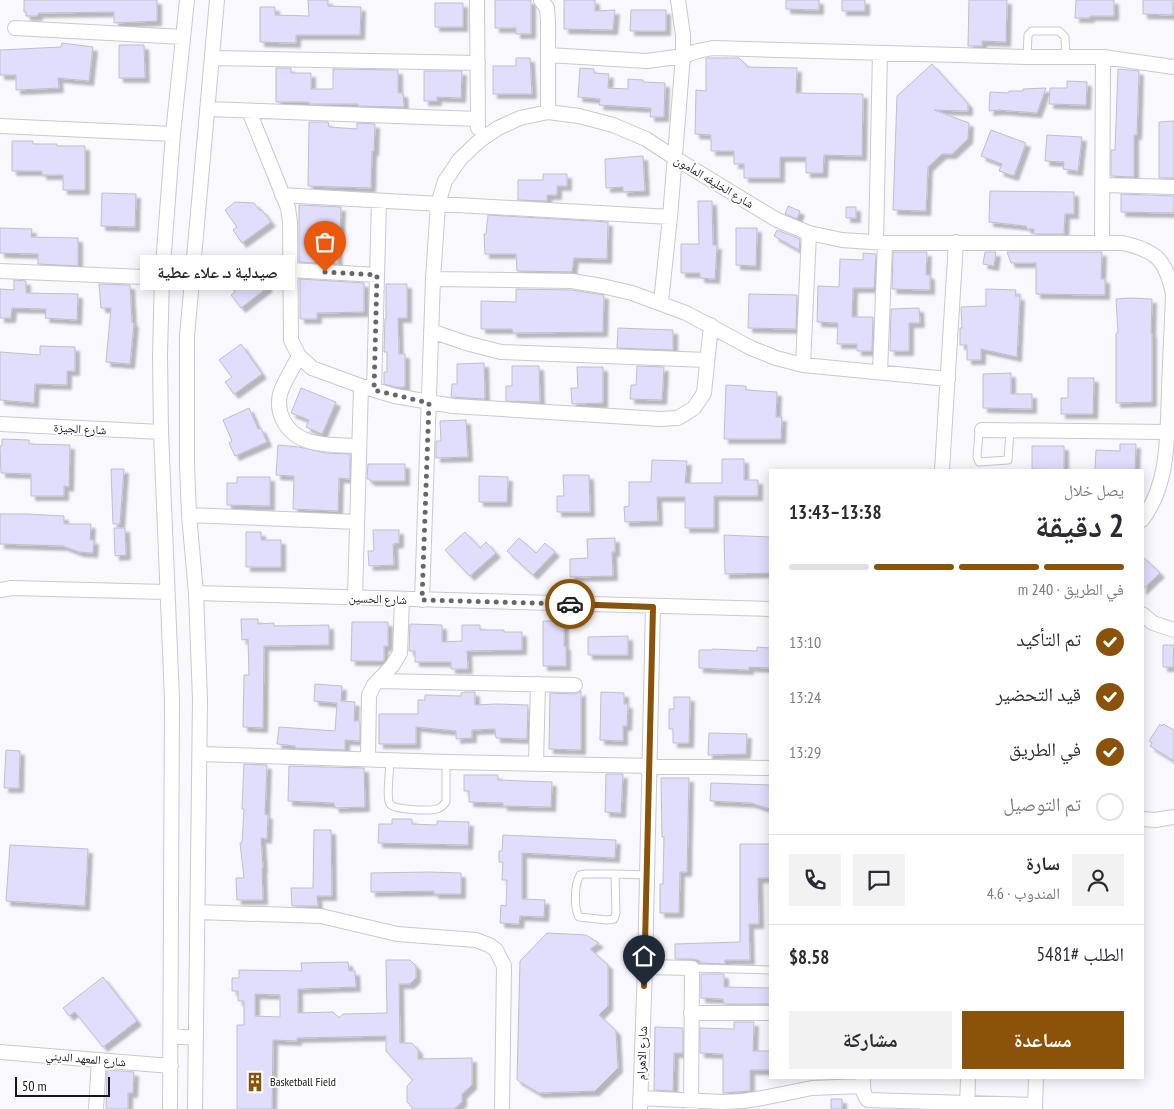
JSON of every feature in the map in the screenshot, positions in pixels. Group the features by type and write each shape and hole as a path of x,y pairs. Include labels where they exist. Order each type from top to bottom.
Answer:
{"street":[{"path":"170,1109 172,708 166,592 160,355 162,278 173,134 187,0"},
{"path":"195,1109 200,700 196,593 189,515 187,465 187,336 217,0"},
{"path":"477,0 479,141"},
{"path":"541,0 547,8 548,112"},
{"path":"661,302 683,56 683,35 678,0"},
{"path":"15,28 183,37"},
{"path":"548,54 647,61 683,56 713,48 1027,58 1103,58 1174,67"},
{"path":"880,53 880,372"},
{"path":"212,58 478,62"},
{"path":"1102,242 1103,58"},
{"path":"207,109 478,119"},
{"path":"249,111 288,208 290,222 291,340 299,356 312,368 368,388 429,403 615,417 678,418 694,408 704,393 711,325"},
{"name":"شارع الخليفه المأمون","path":"422,600 433,279 438,204 445,181 460,159 479,141 498,128 520,118 548,112 578,116 613,125 646,139 777,220 809,233 842,240 881,242 1122,243 1141,247 1158,258 1169,274 1174,294 1169,437 1165,465 1158,490 1144,518"},
{"path":"0,126 173,134"},
{"path":"1103,185 1174,187"},
{"path":"282,195 670,217"},
{"path":"355,598 359,446 368,388 377,275 379,201"},
{"path":"803,365 809,233"},
{"path":"942,469 956,242"},
{"path":"290,270 377,275"},
{"path":"0,271 192,279"},
{"path":"433,279 572,282 602,286 661,302 711,325 751,348 776,358 803,365 948,379"},
{"path":"431,331 501,352 707,360"},
{"path":"299,356 280,393 280,409 285,423 300,439 310,443 359,446"},
{"name":"شارع الجيزة","path":"0,424 161,432"},
{"path":"982,430 1169,437"},
{"path":"189,515 357,522"},
{"path":"4,587 166,592"},
{"name":"شارع الحسين","path":"196,593 769,609"},
{"path":"368,759 368,701 371,690 392,666 400,653 402,600"},
{"name":"شارع الاهرام","path":"640,1104 653,607"},
{"path":"1144,615 1153,622 1174,630"},
{"path":"378,681 575,685"},
{"path":"536,763 538,684"},
{"path":"200,754 446,762 769,768"},
{"path":"1144,819 1155,820 1174,817"},
{"path":"198,912 321,916 397,934 476,940 489,944 496,950 504,966 502,1109"},
{"path":"645,967 692,968 691,1105"},
{"path":"692,1013 769,1013"},
{"path":"171,1036 196,1038"},
{"name":"شارع المعهد الديني","path":"0,1052 171,1066"},
{"path":"96,1109 99,1060"},
{"path":"967,1106 968,1079"},
{"path":"640,1104 691,1105 742,1101 812,1088 863,1082 864,1097 868,1100 967,1106 1035,1107 1036,1079"}],"lane":[{"path":"1027,58 1028,36 1032,31 1055,30 1065,37 1066,58"},
{"path":"982,430 979,433 977,456 979,462 1008,460 1010,431"},
{"path":"390,760 389,801 393,806 399,808 434,809 443,806 446,802 446,762"},
{"path":"615,874 616,913 614,919 579,917 576,912 577,880 580,875 615,874 647,875"},
{"path":"692,968 769,970"}],"building":[{"path":"24,0 157,0 157,21 114,23 114,12 39,13 37,16 26,16"},
{"path":"308,0 328,0 328,6 361,7 360,35 296,35 296,43 260,42 260,7 275,7 275,15 309,16"},
{"path":"495,0 531,0 531,34 516,34 516,28 495,28"},
{"path":"564,0 595,0 595,11 615,10 613,30 564,29"},
{"path":"786,0 819,0 819,10 786,9"},
{"path":"842,0 865,0 865,11 842,11"},
{"path":"969,0 1007,0 1006,42 982,41 982,46 968,46"},
{"path":"1076,0 1114,0 1114,16 1075,18"},
{"path":"1143,0 1173,0 1173,15 1143,14"},
{"path":"435,3 463,3 463,27 435,27"},
{"path":"631,10 666,10 666,31 630,31"},
{"path":"62,43 93,47 89,81 58,78 59,88 16,90 16,75 0,75 0,50 61,47"},
{"path":"119,45 144,45 145,78 119,78"},
{"path":"516,58 530,58 532,94 493,94 493,66 516,66"},
{"path":"706,58 739,58 748,67 797,68 796,93 863,94 862,156 824,155 823,173 806,173 806,157 780,157 780,178 744,178 744,164 734,164 734,151 711,151 711,135 695,134 696,90 706,91"},
{"path":"932,64 968,104 968,111 934,110 969,123 968,139 952,154 942,154 928,167 926,211 893,210 897,96"},
{"path":"276,68 291,68 291,73 311,73 311,89 333,89 333,69 398,70 398,93 403,93 404,107 276,102"},
{"path":"580,68 594,69 594,73 609,74 608,88 628,89 628,79 665,83 664,117 650,117 651,108 599,105 600,99 578,97"},
{"path":"1118,69 1139,71 1137,135 1134,135 1134,177 1111,176 1111,150 1115,150"},
{"path":"424,71 462,71 461,98 437,97 437,101 424,101"},
{"path":"1067,81 1087,82 1086,105 1049,104 1050,88 1067,88"},
{"path":"1046,88 1037,113 989,111 990,92 1008,93 1009,91 1023,91 1023,89"},
{"path":"1174,121 1174,178 1159,178 1159,122"},
{"path":"309,122 328,122 329,127 357,129 357,123 375,124 371,188 308,186"},
{"path":"991,130 1026,143 1014,176 999,171 1002,164 981,156"},
{"path":"1047,135 1082,137 1078,171 1063,169 1064,162 1045,161"},
{"path":"12,141 33,141 33,144 57,144 57,146 85,146 85,190 63,190 63,175 42,175 42,171 12,171"},
{"path":"643,156 645,191 623,192 623,187 606,188 605,159"},
{"path":"543,174 567,174 567,186 557,186 557,195 547,195 547,201 518,200 518,180 543,180"},
{"path":"990,191 1074,192 1074,214 1065,214 1064,234 1034,234 1034,229 1027,229 1026,226 989,222"},
{"path":"102,193 136,194 135,227 101,226"},
{"path":"1121,194 1174,196 1174,213 1121,212"},
{"path":"698,201 712,201 713,245 717,245 715,279 700,278 700,273 681,273 681,244 699,244"},
{"path":"235,202 254,203 271,222 242,243 233,230 237,227 225,210"},
{"path":"299,205 341,207 340,232 337,232 338,264 299,262"},
{"path":"788,206 800,211 797,219 785,214"},
{"path":"846,207 856,207 856,218 846,218"},
{"path":"488,215 608,222 607,259 574,258 572,272 517,271 516,254 485,254 484,234 486,234"},
{"path":"0,228 32,229 31,237 78,238 78,266 38,264 38,254 0,253"},
{"path":"736,228 757,228 756,266 736,265"},
{"path":"777,230 800,239 799,250 774,236"},
{"path":"893,252 927,252 926,275 930,275 930,290 892,289"},
{"path":"985,252 996,252 994,266 983,264"},
{"path":"1007,252 1102,252 1101,279 1105,279 1105,295 1036,294 1036,263 1011,263"},
{"path":"863,253 876,254 874,288 853,288 852,317 873,317 872,351 857,351 857,344 837,344 838,323 817,322 818,286 839,287 840,259 863,260"},
{"path":"244,257 268,287 241,308 231,295 235,292 222,274"},
{"path":"300,279 364,283 364,312 317,313 317,319 300,319"},
{"path":"14,280 26,281 26,293 78,294 77,320 45,318 46,309 12,308 11,318 0,318 0,289 14,290"},
{"path":"99,284 130,285 132,322 134,323 130,364 106,362 111,308 101,308"},
{"path":"386,284 407,284 407,318 398,318 399,354 405,354 405,387 384,384 384,372 387,372 387,352 384,352"},
{"path":"516,289 571,290 604,295 603,332 513,333 512,329 481,329 481,301 516,302"},
{"path":"986,289 1016,290 1015,296 1020,296 1017,357 981,349 981,360 967,360 967,345 960,345 960,328 962,328 961,307 986,306"},
{"path":"749,294 797,295 796,329 748,328"},
{"path":"1116,299 1152,299 1152,402 1116,403 1116,333 1118,333"},
{"path":"919,308 920,323 909,323 909,351 890,351 891,309"},
{"path":"618,328 673,330 673,350 617,348"},
{"path":"241,344 262,374 234,394 225,382 232,377 219,360"},
{"path":"40,346 75,347 75,371 67,371 67,385 35,384 34,403 0,400 0,352 40,355"},
{"path":"484,363 485,399 451,397 452,384 457,384 457,364"},
{"path":"512,366 539,366 540,402 506,401 506,386 512,386"},
{"path":"637,366 664,367 662,400 630,399 631,385 636,385"},
{"path":"577,367 603,367 603,403 572,404 571,388 578,388"},
{"path":"1011,373 1011,394 1032,394 1032,409 983,408 983,374"},
{"path":"1068,378 1094,378 1093,414 1061,414 1061,398 1068,398"},
{"path":"726,385 746,386 746,390 777,392 776,417 782,417 781,439 724,439"},
{"path":"301,388 336,402 322,434 306,427 309,420 291,413"},
{"path":"249,408 258,429 261,428 267,442 235,456 229,443 232,441 223,420"},
{"path":"466,420 468,457 436,458 436,441 441,441 440,421"},
{"path":"2,439 29,440 29,444 70,445 69,487 64,486 64,496 31,496 31,474 1,473 0,446 2,446"},
{"path":"1120,444 1136,444 1135,469 1095,469 1096,450 1120,451"},
{"path":"278,445 326,453 350,454 350,479 339,478 338,511 293,509 294,476 276,475"},
{"path":"1032,446 1064,446 1064,469 1032,469"},
{"path":"722,459 744,459 744,480 758,480 758,496 714,496 714,528 685,528 685,497 657,497 658,521 625,522 624,507 629,506 629,482 651,482 652,460 687,461 685,483 722,483"},
{"path":"368,464 405,464 405,481 370,481 370,479 367,479"},
{"path":"111,469 124,469 120,524 113,524"},
{"path":"563,475 589,475 590,512 557,512 557,496 564,496"},
{"path":"479,476 508,477 507,502 479,502"},
{"path":"237,477 270,477 270,506 227,505 227,483 237,483"},
{"path":"0,514 64,516 64,524 91,524 90,540 94,540 93,553 79,552 63,546 0,544"},
{"path":"114,528 125,528 126,555 115,556"},
{"path":"373,530 399,530 399,543 393,544 394,565 369,566 368,551 374,551"},
{"path":"246,532 261,532 261,540 281,540 281,567 246,567"},
{"path":"465,532 480,548 486,542 496,553 470,576 445,550"},
{"path":"724,535 769,537 769,573 725,574"},
{"path":"519,538 536,553 545,543 555,552 533,575 507,551"},
{"path":"615,538 615,552 612,552 613,576 570,577 570,559 588,558 587,539"},
{"path":"1144,558 1160,573 1144,588"},
{"path":"241,619 258,619 258,624 274,623 274,626 329,625 329,645 264,646 263,728 243,727 244,675 249,675 248,639 242,640"},
{"path":"543,621 564,621 566,666 543,666"},
{"path":"352,622 388,622 388,646 384,646 384,661 351,661"},
{"path":"410,624 442,625 442,642 462,641 462,625 480,625 480,630 522,632 522,650 467,651 468,669 451,669 451,662 415,662 415,651 409,651"},
{"path":"628,636 628,655 588,655 588,637"},
{"path":"1163,645 1174,645 1173,667 1163,667"},
{"path":"757,647 769,648 769,668 749,667 749,670 699,668 699,650 757,651"},
{"path":"315,684 342,686 341,701 355,702 354,721 360,721 360,741 345,740 345,750 295,748 295,746 277,744 279,727 335,731 337,703 314,701"},
{"path":"581,691 581,750 549,749 550,693 575,694"},
{"path":"475,692 475,705 528,705 527,739 496,738 495,729 472,730 472,738 456,739 456,731 416,727 416,744 379,744 379,714 418,714 418,700 425,700 425,695 461,696 461,693"},
{"path":"601,692 624,693 624,704 628,704 627,726 623,726 623,741 600,740"},
{"path":"674,697 690,697 689,743 673,743 673,729 669,729 669,709 674,709"},
{"path":"1160,724 1174,730 1174,761 1150,746 1152,743 1149,741"},
{"path":"709,733 747,734 746,754 708,755"},
{"path":"6,750 20,751 19,788 4,788"},
{"path":"244,764 267,765 265,814 268,815 267,839 261,838 263,900 237,900 236,878 244,878 240,843 242,843 244,809 242,809"},
{"path":"289,766 364,768 365,807 335,808 334,803 288,801"},
{"path":"606,774 623,774 621,813 605,812"},
{"path":"464,775 498,775 498,780 552,782 551,807 503,806 503,803 469,802 469,791 464,791"},
{"path":"661,778 689,778 687,872 680,872 679,913 660,913 660,884 663,884 664,837 662,837"},
{"path":"711,783 769,785 769,809 751,803 710,801"},
{"path":"392,819 412,819 412,824 437,825 437,821 469,822 468,845 378,843 379,824 392,824"},
{"path":"314,830 331,830 332,896 317,896 318,906 292,906 291,888 313,888"},
{"path":"503,835 616,840 615,858 522,853 522,899 545,900 544,917 520,916 519,924 500,923 501,905 506,906 507,880 502,880 503,862 499,862 499,851 502,851"},
{"path":"740,844 769,844 769,878 758,878 759,924 749,924 750,960 725,960 725,964 700,963 700,961 693,959 675,959 675,944 740,942"},
{"path":"10,845 88,849 85,906 6,901"},
{"path":"371,873 461,873 461,894 434,894 434,891 371,892"},
{"path":"547,933 586,935 599,943 590,949 608,965 608,1006 599,1015 616,1031 618,1068 595,1091 539,1093 517,1080 520,961"},
{"path":"386,960 410,960 416,966 416,978 410,984 399,984 400,1043 412,1043 418,1050 418,1059 472,1058 472,1085 462,1094 462,1102 454,1109 414,1109 407,1102 407,1086 413,1080 386,1051 386,1036 297,1038 297,1041 273,1040 272,1109 237,1109 237,1025 244,1025 244,1001 238,1001 238,991 232,991 232,978 239,978 239,970 302,971 301,963 348,962 349,971 355,971 356,987 298,989 298,1013 333,1012 339,1018 343,1014 387,1013","holes":["255,994 280,995 280,1017 255,1016"]},
{"path":"701,974 724,974 724,987 769,988 769,1004 724,1004 723,999 701,998"},
{"path":"103,977 137,1021 103,1047 75,1012 69,1016 63,1008"},
{"path":"734,1022 754,1022 753,1051 769,1051 769,1070 750,1070 750,1091 723,1093 723,1054 700,1053 700,1028 734,1029"},
{"path":"655,1027 683,1028 683,1053 674,1053 673,1091 654,1090"},
{"path":"107,1070 134,1072 133,1093 128,1093 128,1109 106,1109"},
{"path":"831,1099 842,1099 842,1109 831,1109"}],"way so far":[{"path":"325,272 377,275 374,390 429,403 422,600 570,604"}],"place":[{"name":"صيدلية د. علاء عطية","path":"325,272"},
{"name":"Basketball Field","path":"255,1082"}],"route":[{"path":"570,604 653,607 644,986"}]}
